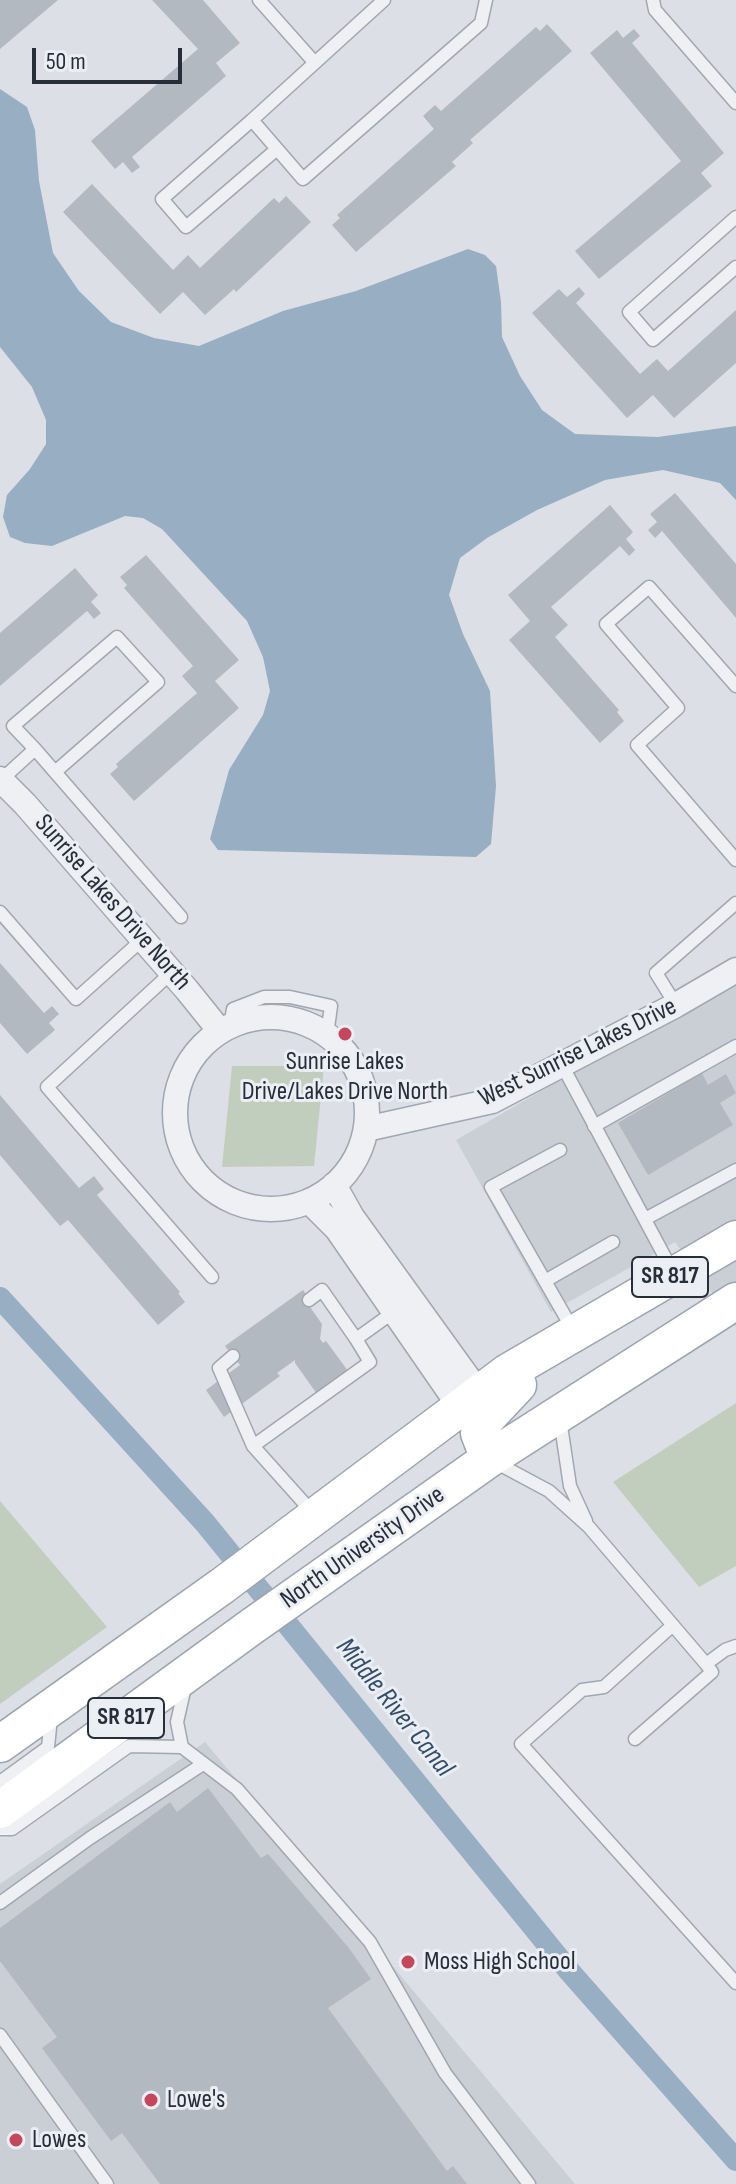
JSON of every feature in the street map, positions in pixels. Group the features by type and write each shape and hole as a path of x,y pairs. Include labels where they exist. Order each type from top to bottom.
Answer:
{"main road":[{"name":"North University Drive","path":"0,1744 222,1586 470,1400 566,1338 736,1239"},
{"name":"North University Drive","path":"0,1810 309,1585 489,1459 735,1302"},
{"path":"489,1459 479,1433 486,1419 566,1338"}],"street":[{"name":"Sunrise Lakes Drive North","path":"0,779 225,1029"},
{"name":"West Sunrise Lakes Drive","path":"366,1129 492,1101 676,1005 736,970"},
{"path":"274,1017 302,1022 327,1035 346,1054 359,1077 366,1102 366,1129 360,1150 349,1169 334,1185 309,1201 287,1208 263,1209 239,1203 218,1193 200,1177 186,1157 177,1135 175,1111 178,1087 187,1065 201,1046 225,1029 246,1020 274,1017"},
{"path":"334,1185 470,1400"},
{"path":"309,1201 337,1229 395,1311 470,1400"}],"lane":[{"path":"259,0 315,63"},
{"path":"277,149 186,227 162,199 384,0"},
{"path":"252,120 303,179 481,23 486,0"},
{"path":"653,0 655,10 736,103"},
{"path":"736,217 629,312 653,340 736,267"},
{"path":"736,686 649,587 606,624 678,708 637,745 736,860"},
{"path":"55,772 158,682 117,637 13,726 181,917"},
{"path":"0,779 35,749"},
{"path":"676,1005 656,973 736,903"},
{"path":"0,912 76,999 143,939"},
{"path":"172,972 47,1087 212,1277"},
{"path":"594,1126 736,1046"},
{"path":"562,1065 675,1274"},
{"path":"560,1150 491,1187 545,1281 566,1338"},
{"path":"645,1219 736,1170"},
{"path":"545,1281 613,1242"},
{"path":"253,1446 370,1362 322,1290 309,1300"},
{"path":"356,1339 395,1311"},
{"path":"233,1356 219,1368 253,1446 315,1515"},
{"path":"560,1412 570,1486 589,1527"},
{"path":"489,1459 549,1491 589,1527 712,1672 635,1739"},
{"path":"673,1625 604,1687 582,1690 521,1744 736,1983"},
{"path":"706,1664 736,1646"},
{"path":"182,1747 177,1722 183,1691 194,1669"},
{"path":"0,1782 48,1747 51,1707"},
{"path":"0,1829 12,1829 129,1746 182,1747 237,1789 370,1942 445,2073 529,2184"},
{"path":"0,1903 90,1838 203,1764"},
{"path":"0,2035 107,2184"}],"shaded area":[{"path":"736,979 736,1326 675,1242 551,1312 456,1140"},
{"path":"205,1742 575,2184 0,2184 0,1884"}],"green space":[{"path":"232,1066 324,1066 314,1166 222,1167"},
{"path":"736,1403 736,1566 699,1587 613,1482"},
{"path":"0,1501 107,1627 0,1704"}],"water":[{"path":"0,89 27,107 35,130 39,181 53,253 79,291 111,322 154,338 199,346 283,311 356,291 468,249 485,255 496,266 502,337 520,376 542,410 575,434 658,437 736,426 736,500 720,483 663,470 605,480 537,510 487,538 460,558 449,595 463,634 490,691 496,786 491,844 476,857 218,850 210,839 229,770 263,715 270,691 263,657 247,621 162,529 143,518 125,516 52,546 25,543 10,537 3,517 7,495 30,469 46,444 46,420 32,387 0,347"}],"building":[{"path":"0,0 58,0 0,49"},
{"path":"152,0 203,0 240,43 216,63 226,76 132,157 140,167 132,173 123,162 115,169 91,141 198,49"},
{"path":"547,24 572,51 470,140 473,143 452,162 456,166 356,252 332,225 340,218 337,215 434,129 423,116 435,105 441,111 536,27 540,31"},
{"path":"634,29 640,36 632,43 724,153 701,173 712,186 599,279 575,251 681,161 590,53 617,30 623,38"},
{"path":"92,184 173,270 188,255 200,268 274,198 279,203 286,196 311,222 236,292 234,289 205,315 183,292 160,314 63,212"},
{"path":"579,287 585,294 576,303 640,374 657,359 668,371 736,310 736,363 674,418 653,395 627,418 532,313 559,289 567,297"},
{"path":"675,493 736,564 736,618 662,531 655,538 648,530 657,522 650,514"},
{"path":"610,505 633,532 626,539 635,550 629,556 620,546 551,607 568,625 555,637 619,710 617,712 624,721 600,743 509,640 530,621 508,595"},
{"path":"146,555 239,660 215,681 239,708 134,801 110,774 118,767 116,764 197,693 182,676 193,666 124,588 127,585 120,577"},
{"path":"75,568 98,595 91,602 101,613 94,619 87,611 0,686 0,633"},
{"path":"0,963 44,1013 52,1006 59,1014 49,1023 55,1030 27,1054 0,1023"},
{"path":"702,1073 708,1085 726,1074 736,1093 720,1103 733,1125 648,1175 618,1123"},
{"path":"0,1095 79,1188 94,1176 104,1189 97,1195 180,1292 185,1302 158,1325 68,1220 60,1226 0,1155"},
{"path":"303,1290 322,1324 320,1339 323,1343 326,1341 348,1371 317,1394 295,1360 277,1373 280,1376 224,1417 206,1390 240,1365 225,1346"},
{"path":"208,1788 261,1858 268,1854 348,1947 371,1979 328,2008 447,2171 453,2166 467,2184 160,2184 122,2133 111,2141 42,2048 57,2037 0,1961 0,1928 170,1802 177,1812"}],"waterway":[{"name":"Middle River Canal","path":"0,1298 205,1523 570,1972 736,2160"}],"place":[{"name":"Sunrise Lakes Drive/Lakes Drive North","path":"345,1034"},
{"name":"Moss High School","path":"408,1962"},
{"name":"Lowe's","path":"151,2100"},
{"name":"Lowes","path":"16,2140"}]}
